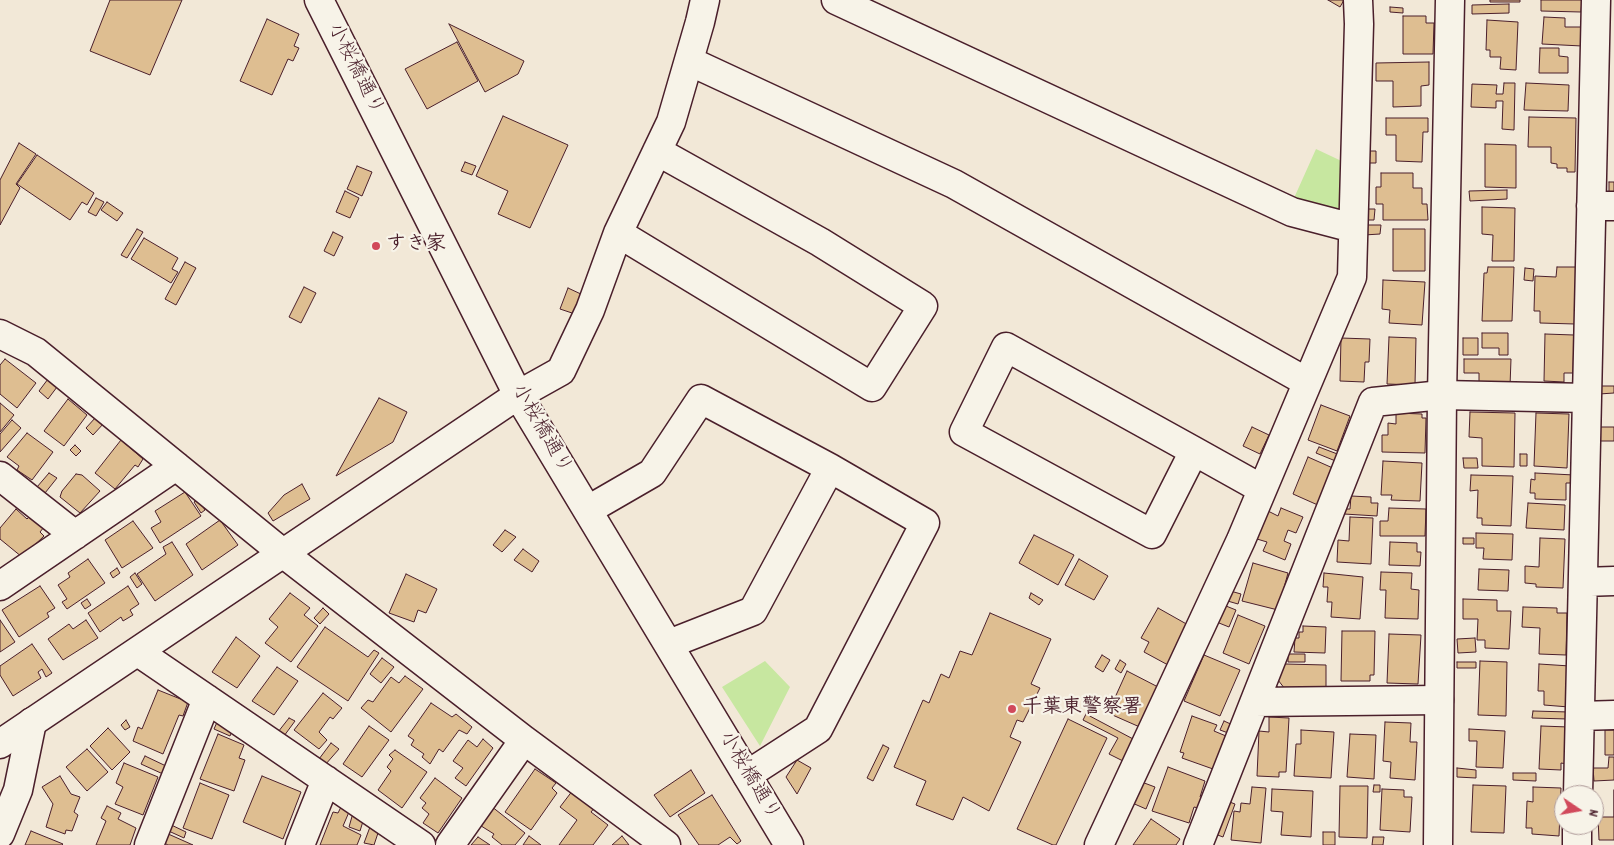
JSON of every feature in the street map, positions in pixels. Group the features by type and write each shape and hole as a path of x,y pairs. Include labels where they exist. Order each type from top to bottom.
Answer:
{"street":[{"name":"小桜橋通り","path":"319,0 518,395 789,845"},
{"path":"0,744 518,395 561,372 590,310 618,233 671,122 705,0"},
{"path":"836,0 1292,212 1353,228"},
{"path":"1099,845 1237,549 1352,277 1359,24 1358,0"},
{"path":"1438,845 1442,395 1450,0"},
{"path":"1578,785 1587,398 1603,206 1604,75 1596,0"},
{"path":"689,61 954,184 1307,382"},
{"path":"618,233 872,387 923,306 820,242 657,151"},
{"path":"0,334 36,352 284,554 524,740 666,845"},
{"path":"1194,451 1152,534 964,432 1006,347 1194,451 1262,489"},
{"path":"1198,845 1373,402 1442,395 1587,398"},
{"path":"588,510 652,473 701,399 830,468 925,523 818,729 747,775"},
{"path":"0,586 176,466"},
{"path":"669,644 753,611 830,468"},
{"path":"0,476 75,535"},
{"path":"1583,582 1614,581"},
{"path":"138,652 421,845"},
{"path":"149,845 207,699"},
{"path":"1255,702 1439,700"},
{"path":"1580,716 1614,715"},
{"path":"0,834 18,790 32,722"},
{"path":"450,845 524,740"},
{"path":"300,845 326,780"}],"green space":[{"path":"1316,149 1350,165 1344,207 1329,214 1290,207"},
{"path":"765,661 790,687 760,746 722,687"}],"building":[{"path":"110,0 182,0 150,75 90,51"},
{"path":"1328,0 1344,0 1340,7"},
{"path":"1490,0 1520,0 1520,2 1490,2"},
{"path":"1541,0 1582,0 1581,12 1541,11"},
{"path":"1509,4 1509,13 1472,14 1472,5"},
{"path":"1390,7 1403,8 1403,13 1390,12"},
{"path":"1403,16 1426,16 1426,23 1434,23 1433,54 1403,54"},
{"path":"1544,17 1565,18 1565,27 1583,27 1582,46 1542,44"},
{"path":"267,19 299,34 294,46 299,48 293,61 288,59 272,95 240,81"},
{"path":"1487,20 1518,22 1516,70 1500,69 1501,57 1490,57 1490,50 1486,50"},
{"path":"449,24 524,61 518,74 485,92"},
{"path":"457,42 478,81 427,109 405,69"},
{"path":"1540,48 1559,48 1559,56 1568,57 1568,73 1539,73"},
{"path":"1429,62 1429,85 1421,86 1421,106 1393,107 1393,81 1376,81 1376,63"},
{"path":"1504,83 1515,83 1514,130 1502,129 1503,101 1496,101 1496,108 1471,107 1472,84 1497,85 1496,94 1503,94"},
{"path":"1526,83 1569,85 1568,111 1524,110"},
{"path":"503,116 568,145 530,228 498,214 508,191 476,176"},
{"path":"1529,117 1576,118 1575,172 1567,172 1567,168 1557,168 1557,164 1551,163 1551,147 1528,147"},
{"path":"1386,118 1428,118 1428,132 1423,132 1422,162 1396,161 1396,135 1386,135"},
{"path":"19,143 36,154 16,184 20,188 0,225 0,180"},
{"path":"1485,144 1516,145 1516,188 1485,187"},
{"path":"1367,151 1376,151 1376,163 1367,163"},
{"path":"37,155 94,193 87,205 82,202 70,220 17,184"},
{"path":"465,162 476,166 472,175 461,171"},
{"path":"357,166 372,172 362,196 347,189"},
{"path":"1381,173 1413,173 1413,188 1422,188 1422,204 1427,204 1428,220 1383,220 1383,204 1376,204 1376,187 1381,187"},
{"path":"1609,182 1614,182 1614,195 1609,195"},
{"path":"1507,190 1507,199 1470,201 1469,191"},
{"path":"345,191 359,198 350,218 336,212"},
{"path":"96,198 104,202 96,216 88,212"},
{"path":"107,202 123,213 117,221 101,210"},
{"path":"1482,207 1515,208 1514,261 1492,261 1493,235 1482,234"},
{"path":"1366,209 1375,209 1374,220 1365,220"},
{"path":"1364,225 1381,225 1380,234 1364,235"},
{"path":"137,229 143,232 127,258 121,255"},
{"path":"1393,229 1425,229 1425,271 1393,271"},
{"path":"333,232 343,237 334,256 324,251"},
{"path":"144,238 178,258 172,269 178,272 171,283 131,259"},
{"path":"185,262 196,268 176,305 165,299"},
{"path":"1488,267 1514,267 1512,321 1482,321 1484,273 1487,273"},
{"path":"1557,267 1576,267 1575,324 1540,323 1540,311 1534,311 1535,276 1556,277"},
{"path":"1525,268 1534,269 1533,281 1524,280"},
{"path":"1383,280 1425,282 1422,325 1389,323 1390,310 1382,309"},
{"path":"304,287 316,293 301,323 289,317"},
{"path":"568,288 583,295 575,314 560,309"},
{"path":"1482,333 1508,333 1508,355 1499,355 1499,348 1482,348"},
{"path":"1545,334 1574,335 1573,373 1564,373 1564,382 1544,381"},
{"path":"1389,337 1416,338 1415,385 1387,384"},
{"path":"1341,338 1370,339 1369,362 1365,362 1364,382 1340,381"},
{"path":"1463,338 1478,338 1478,355 1463,355"},
{"path":"5,359 36,383 17,408 0,394 0,365"},
{"path":"1464,359 1511,359 1510,386 1479,385 1479,373 1464,373"},
{"path":"51,375 65,386 61,391 57,387 48,399 39,391"},
{"path":"1599,386 1614,386 1614,393 1599,394"},
{"path":"379,398 407,412 393,442 336,476"},
{"path":"68,399 87,415 64,446 44,431"},
{"path":"0,403 14,415 0,432"},
{"path":"1321,405 1350,416 1337,451 1308,440"},
{"path":"1470,412 1515,413 1514,467 1482,466 1482,438 1469,437"},
{"path":"1396,413 1422,414 1422,418 1426,418 1425,453 1382,452 1382,435 1388,435 1388,423 1396,424"},
{"path":"1536,413 1569,414 1567,468 1534,466"},
{"path":"96,417 104,423 93,435 86,428"},
{"path":"12,420 21,428 0,452 0,434"},
{"path":"1252,427 1269,435 1260,454 1243,446"},
{"path":"1599,427 1614,427 1614,441 1598,441"},
{"path":"27,433 53,452 32,480 17,470 19,466 7,457"},
{"path":"121,440 143,459 138,467 135,465 115,489 95,473"},
{"path":"75,445 81,451 76,456 70,450"},
{"path":"1319,447 1340,455 1338,462 1316,453"},
{"path":"1520,454 1527,454 1527,466 1520,466"},
{"path":"1308,457 1335,469 1320,506 1293,494"},
{"path":"1463,458 1477,458 1478,468 1464,468"},
{"path":"1383,461 1422,463 1420,501 1391,500 1392,495 1381,495"},
{"path":"49,473 57,478 45,493 37,487"},
{"path":"1535,473 1574,475 1573,483 1566,483 1566,500 1535,499 1535,493 1530,493 1531,479 1535,480"},
{"path":"76,474 82,475 100,491 80,513 60,497 62,491"},
{"path":"1471,475 1513,476 1511,526 1482,525 1482,518 1477,518 1478,490 1470,491"},
{"path":"302,484 310,499 273,521 268,513 284,495"},
{"path":"185,492 201,516 160,543 151,528 161,522 155,511"},
{"path":"1351,496 1371,497 1371,503 1378,503 1377,516 1344,514 1344,509 1350,509"},
{"path":"198,499 205,510 201,513 194,502"},
{"path":"1528,503 1565,505 1564,530 1526,528"},
{"path":"1281,508 1303,517 1296,533 1288,530 1284,541 1291,544 1285,560 1263,551 1267,542 1257,539 1268,511 1278,516"},
{"path":"1389,508 1426,509 1425,536 1380,536 1380,521 1388,521"},
{"path":"16,509 27,519 31,515 44,527 40,532 44,536 22,557 0,539 0,528"},
{"path":"1350,517 1373,518 1371,564 1337,562 1338,540 1349,541"},
{"path":"220,520 238,545 202,570 186,544"},
{"path":"133,521 153,548 122,568 105,540"},
{"path":"505,530 516,537 502,552 493,545"},
{"path":"1476,533 1513,534 1512,560 1483,559 1484,548 1476,548"},
{"path":"1034,535 1074,555 1058,585 1019,563"},
{"path":"1463,538 1474,538 1474,544 1463,544"},
{"path":"1540,538 1565,539 1563,588 1536,587 1536,584 1525,583 1525,566 1539,567"},
{"path":"172,542 193,575 155,601 137,574 166,554 163,547"},
{"path":"1390,542 1417,543 1417,552 1421,552 1420,566 1389,565"},
{"path":"523,549 539,561 532,572 514,560"},
{"path":"88,559 105,583 67,609 62,602 67,599 58,585 70,577 68,573"},
{"path":"1079,559 1108,576 1094,600 1065,585"},
{"path":"1253,563 1288,573 1278,610 1242,601"},
{"path":"117,568 120,573 113,578 110,573"},
{"path":"1479,569 1509,570 1508,591 1478,590"},
{"path":"1381,572 1412,573 1411,589 1419,590 1418,619 1385,618 1386,590 1380,590"},
{"path":"135,573 142,584 137,588 130,577"},
{"path":"1324,573 1363,577 1360,619 1331,617 1332,602 1327,602 1328,587 1323,587"},
{"path":"406,574 437,589 426,613 418,610 414,622 389,613"},
{"path":"40,586 55,608 47,613 49,617 19,637 2,610"},
{"path":"128,586 139,604 130,610 133,615 123,621 121,617 100,632 88,613"},
{"path":"1227,590 1241,594 1238,604 1224,600"},
{"path":"290,593 310,608 304,615 318,626 291,662 265,643 278,627 269,619"},
{"path":"1031,593 1043,600 1039,605 1029,598"},
{"path":"87,599 91,605 85,609 81,603"},
{"path":"1463,599 1497,600 1497,611 1511,611 1509,649 1485,648 1485,640 1477,640 1478,619 1463,619"},
{"path":"1221,604 1236,610 1229,627 1214,621"},
{"path":"1523,607 1557,608 1557,613 1567,613 1566,655 1539,654 1540,628 1522,627"},
{"path":"323,608 329,614 320,624 314,618"},
{"path":"1158,608 1190,626 1168,665 1144,652 1149,642 1141,638"},
{"path":"990,613 1051,639 1031,684 1040,688 1023,722 1017,720 1010,737 1021,742 989,811 963,797 953,820 916,805 926,781 894,767 923,700 929,703 941,674 949,678 960,651 972,655"},
{"path":"1238,615 1265,626 1249,664 1223,653"},
{"path":"0,620 15,642 0,652"},
{"path":"86,620 98,638 63,660 48,639 69,624 73,629"},
{"path":"1303,626 1326,627 1325,653 1294,652 1295,638 1299,638 1299,632 1303,632"},
{"path":"325,627 368,657 374,650 379,653 348,701 297,667"},
{"path":"1342,631 1375,631 1374,675 1370,675 1370,681 1341,681"},
{"path":"1389,634 1421,635 1418,684 1387,683"},
{"path":"236,637 260,656 237,688 212,672"},
{"path":"1475,638 1476,652 1458,653 1457,639"},
{"path":"32,644 52,673 46,677 42,669 38,672 41,678 13,696 0,675 0,666"},
{"path":"1288,654 1305,654 1305,662 1288,662"},
{"path":"1102,655 1110,660 1103,672 1095,667"},
{"path":"1204,655 1240,670 1220,716 1184,701"},
{"path":"382,658 394,667 381,683 370,674"},
{"path":"1120,660 1126,664 1121,673 1115,669"},
{"path":"1480,661 1507,662 1506,716 1478,715"},
{"path":"1457,662 1476,662 1476,668 1457,668"},
{"path":"1285,664 1326,665 1326,690 1285,689 1278,680"},
{"path":"1539,664 1570,666 1569,707 1544,705 1544,691 1538,691"},
{"path":"277,667 298,681 274,715 252,701"},
{"path":"1127,671 1160,688 1142,728 1108,713"},
{"path":"405,676 423,689 391,732 361,708 368,700 373,702 391,677 399,683"},
{"path":"158,690 188,702 183,716 179,715 163,754 133,741 138,727 142,729"},
{"path":"323,693 342,708 333,719 330,717 319,732 327,740 319,749 294,730"},
{"path":"431,703 452,717 456,714 472,727 467,734 459,730 443,752 439,749 430,764 422,757 424,754 411,745 414,740 408,736"},
{"path":"1533,711 1569,712 1568,719 1532,718"},
{"path":"1086,714 1135,740 1125,762 1109,754 1118,738 1083,720"},
{"path":"1192,716 1217,725 1214,731 1226,736 1213,769 1182,758 1184,753 1180,752"},
{"path":"1269,717 1289,718 1286,772 1279,772 1279,777 1257,776 1259,731 1269,732"},
{"path":"289,718 295,721 284,736 278,732"},
{"path":"1068,719 1107,738 1056,845 1053,845 1017,829"},
{"path":"126,720 130,727 125,730 121,725"},
{"path":"218,720 234,727 230,736 214,729"},
{"path":"1224,721 1235,726 1231,734 1220,730"},
{"path":"1385,722 1411,723 1410,742 1417,742 1415,780 1390,778 1391,762 1383,761"},
{"path":"369,726 389,740 362,777 343,764"},
{"path":"1541,726 1569,727 1567,764 1561,763 1561,770 1539,769"},
{"path":"108,728 130,752 112,770 90,746"},
{"path":"1469,729 1505,731 1503,768 1476,767 1477,741 1469,741"},
{"path":"1301,730 1334,732 1331,778 1294,776 1296,744 1301,744"},
{"path":"1605,730 1614,730 1614,755 1605,755"},
{"path":"218,734 244,745 239,758 245,760 234,791 200,779"},
{"path":"1350,734 1376,735 1374,779 1347,777"},
{"path":"483,739 493,748 466,786 455,778 463,768 453,761 468,740 477,747"},
{"path":"331,743 339,749 325,765 319,759"},
{"path":"883,745 889,748 873,781 867,778"},
{"path":"87,749 108,772 87,791 66,767"},
{"path":"395,750 427,772 402,808 378,790 391,771 387,767 393,759 389,755"},
{"path":"145,756 166,766 163,774 141,764"},
{"path":"1609,757 1614,757 1614,780 1594,781 1593,768 1608,768"},
{"path":"797,760 811,768 797,794 786,777"},
{"path":"124,763 158,777 143,815 115,804 123,787 116,783"},
{"path":"1168,767 1205,781 1200,797 1202,798 1198,808 1194,807 1189,823 1152,811"},
{"path":"1457,768 1476,770 1476,778 1457,777"},
{"path":"535,769 556,783 552,788 557,793 531,830 505,812"},
{"path":"691,770 705,793 670,817 654,795"},
{"path":"1513,773 1536,773 1536,781 1513,780"},
{"path":"60,776 71,794 80,797 74,812 78,815 72,831 66,830 65,834 46,827 53,804 42,787"},
{"path":"262,776 301,792 283,839 243,822"},
{"path":"435,778 462,798 438,833 423,823 429,814 422,808 426,803 420,798"},
{"path":"1139,781 1155,787 1146,809 1130,802"},
{"path":"200,783 229,795 212,839 183,828"},
{"path":"1374,785 1380,785 1380,792 1373,792"},
{"path":"1473,785 1506,786 1504,833 1471,832"},
{"path":"1340,786 1368,786 1367,838 1339,837"},
{"path":"1252,787 1266,788 1261,843 1231,840 1234,811 1240,812 1241,803 1250,804"},
{"path":"1533,787 1554,788 1554,835 1559,836 1532,834 1532,828 1526,828 1527,801 1533,802"},
{"path":"1272,789 1313,791 1311,837 1281,835 1283,812 1271,811"},
{"path":"1382,789 1404,790 1404,797 1412,797 1410,832 1380,830"},
{"path":"573,790 596,806 591,812 608,825 593,845 559,845 577,820 560,807"},
{"path":"712,795 741,841 737,844 730,837 718,845 699,845 678,815"},
{"path":"1227,801 1235,804 1223,837 1215,834"},
{"path":"107,806 121,813 118,819 136,828 130,845 96,845 106,821 101,818"},
{"path":"491,806 525,833 515,845 502,845 492,837 494,834 478,824"},
{"path":"341,807 349,812 343,826 361,835 357,845 320,845 333,812 338,813"},
{"path":"353,813 364,818 360,831 349,827"},
{"path":"1604,817 1614,817 1614,840 1599,840 1599,835 1604,835"},
{"path":"1151,819 1180,839 1176,845 1133,845"},
{"path":"165,822 186,832 184,838 162,828"},
{"path":"370,827 379,830 374,845 364,843"},
{"path":"31,831 63,844 25,845"},
{"path":"1323,832 1335,832 1335,845 1323,845"},
{"path":"166,833 193,845 168,845 162,842"},
{"path":"529,836 541,845 523,845"},
{"path":"622,836 629,845 612,845"},
{"path":"478,837 490,845 471,845"},
{"path":"1373,837 1384,837 1383,845 1372,845"}],"place":[{"name":"すき家","path":"376,246"},
{"name":"千葉東警察署","path":"1012,709"}]}
